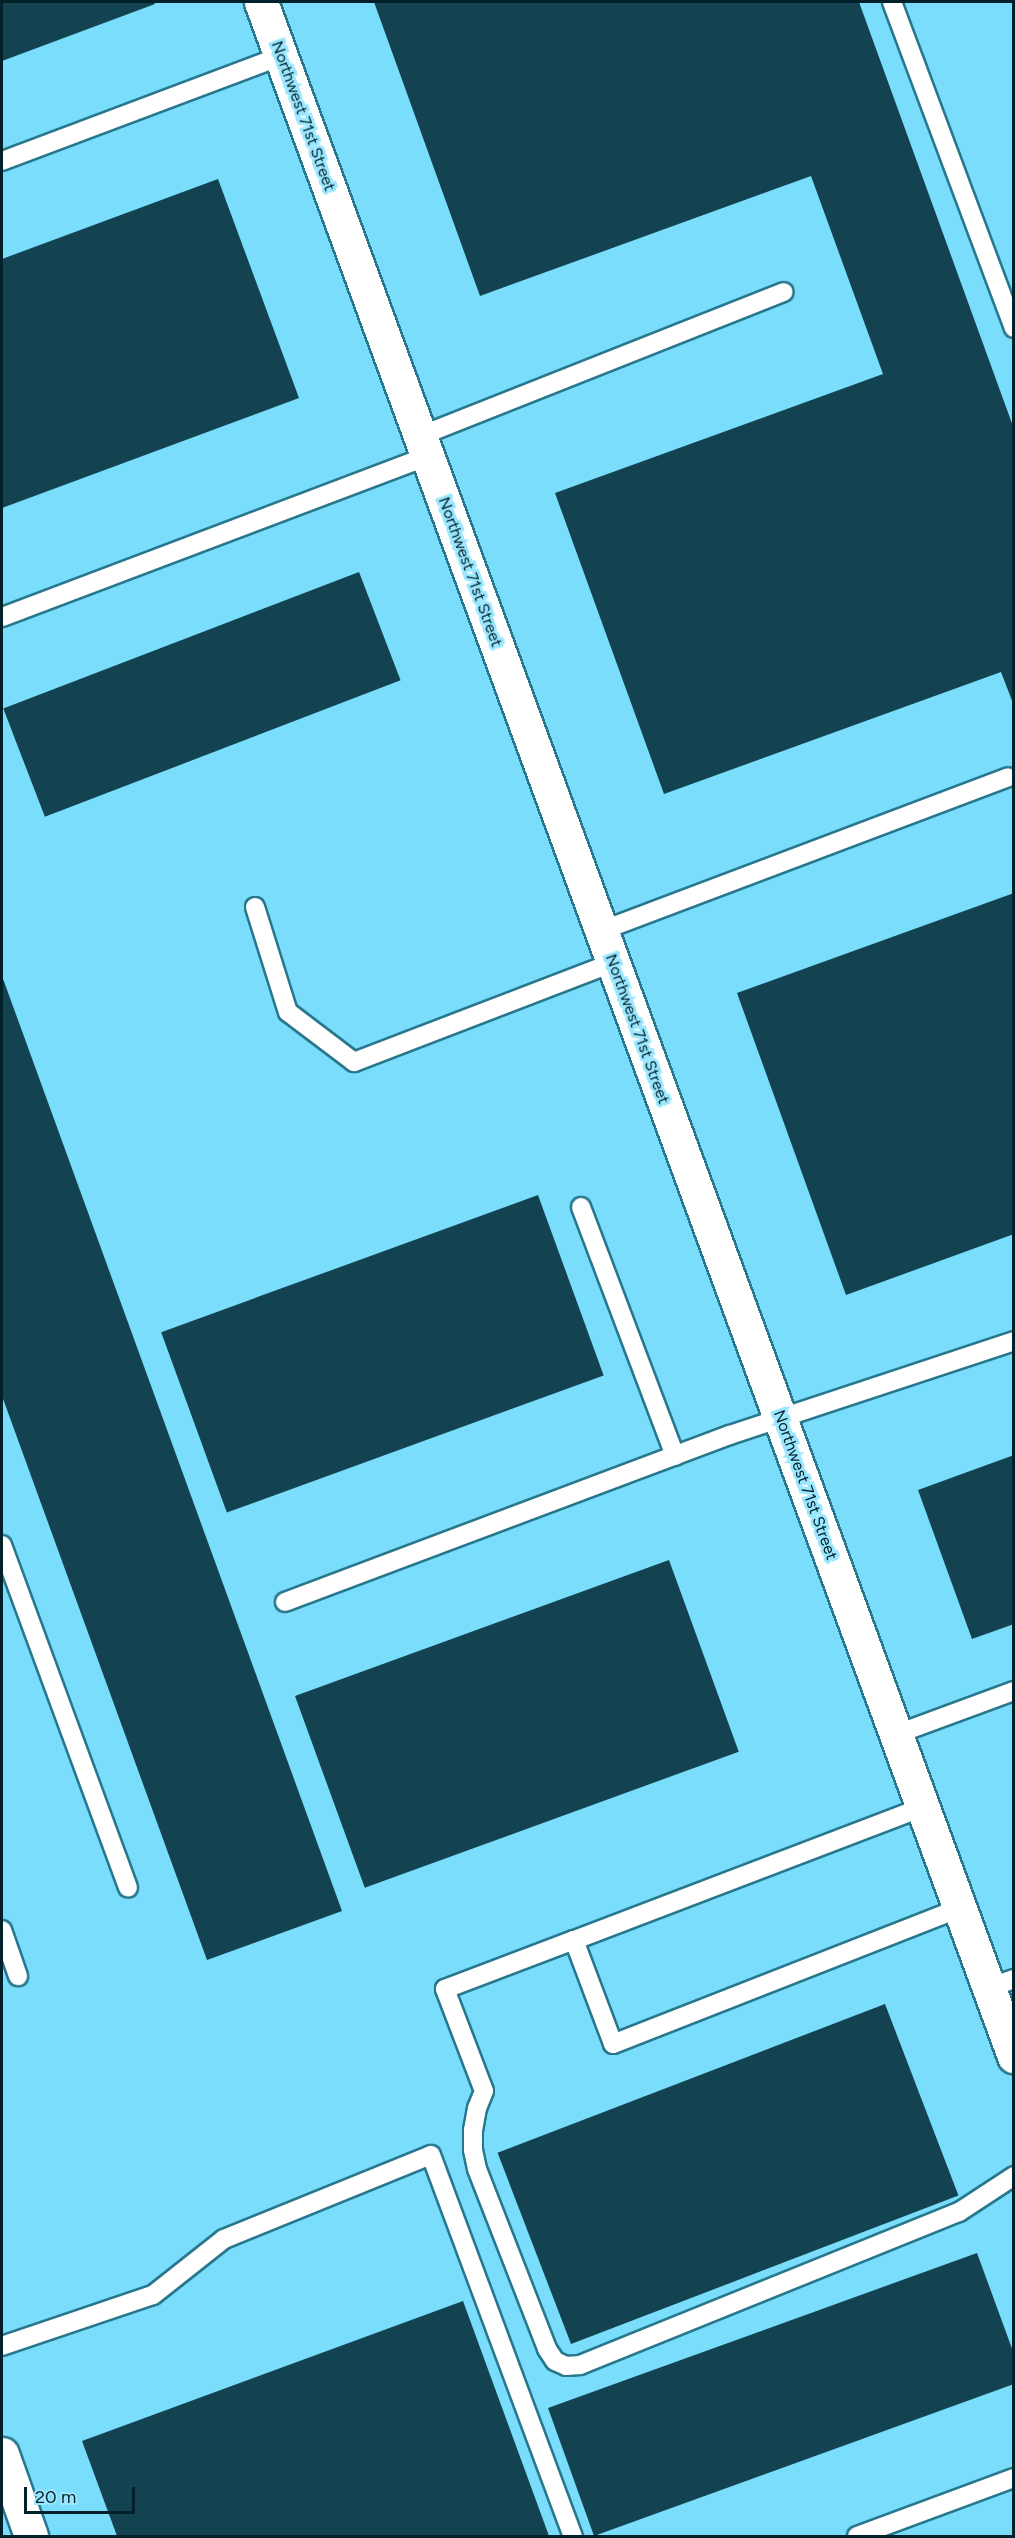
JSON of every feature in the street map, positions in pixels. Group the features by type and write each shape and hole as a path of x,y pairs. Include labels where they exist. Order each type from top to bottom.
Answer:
{"street":[{"name":"Northwest 71st Street","path":"261,2 960,1908 1001,1983 1014,2056"},
{"path":"2,2454 31,2536"}],"lane":[{"path":"892,2 1014,328"},
{"path":"2,161 282,56"},
{"path":"2,617 424,446 784,292"},
{"path":"601,931 1008,777"},
{"path":"255,907 288,1012 354,1062 612,963"},
{"path":"581,1208 675,1456"},
{"path":"285,1602 781,1418 1014,1341"},
{"path":"2,1545 128,1888"},
{"path":"897,1734 1014,1691"},
{"path":"923,1807 445,1989 484,2091 473,2130 473,2150 477,2169 547,2349 555,2361 566,2367 580,2365 959,2212 1014,2176"},
{"path":"574,1940 613,2044 960,1908"},
{"path":"2,1930 18,1976"},
{"path":"2,2346 153,2295 224,2239 431,2155 573,2536"},
{"path":"857,2536 1014,2478"}],"building":[{"path":"2,2 154,2 155,4 2,61"},
{"path":"374,2 859,2 1014,429 1014,706 1001,672 664,794 555,493 883,374 811,176 480,296"},
{"path":"218,179 299,398 2,508 2,259"},
{"path":"359,572 401,680 45,817 3,709"},
{"path":"1014,893 1014,1234 846,1295 737,993"},
{"path":"2,976 342,1911 207,1960 2,1396"},
{"path":"538,1195 604,1375 227,1513 161,1332"},
{"path":"1014,1455 1014,1624 972,1639 918,1490"},
{"path":"669,1560 739,1752 365,1888 295,1696"},
{"path":"885,2004 958,2195 571,2344 498,2153"},
{"path":"977,2253 1014,2354 1014,2384 594,2536 548,2408"},
{"path":"463,2301 549,2536 117,2536 82,2441"}]}
